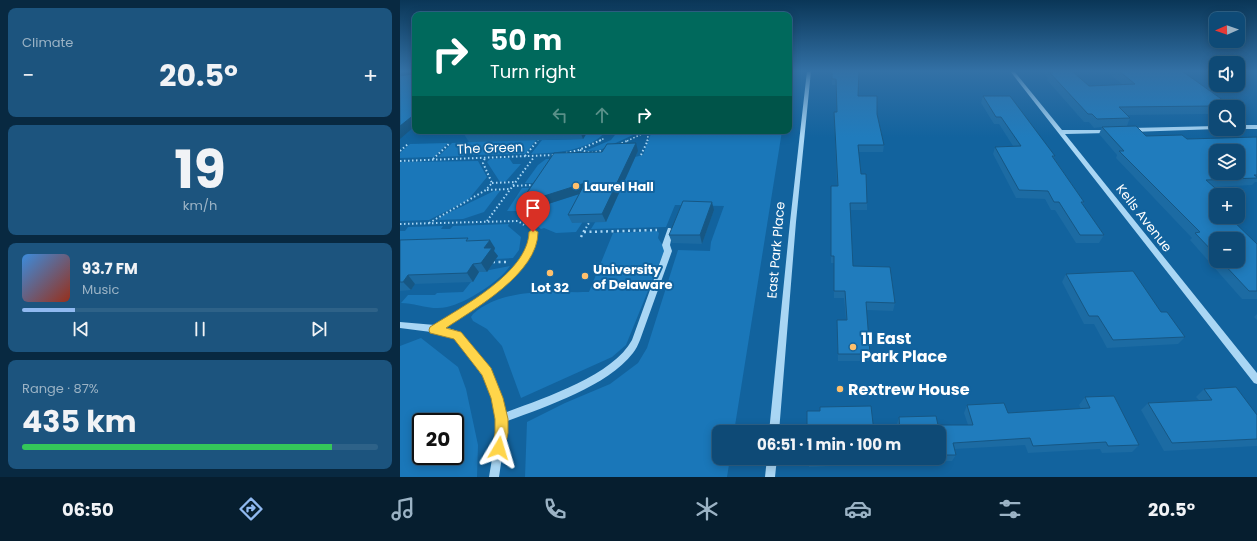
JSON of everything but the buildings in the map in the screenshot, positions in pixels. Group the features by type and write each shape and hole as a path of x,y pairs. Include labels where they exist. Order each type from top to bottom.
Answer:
{"street":[{"name":"East Park Place","path":"775,425 793,222 807,93"},
{"name":"Kells Avenue","path":"1030,93 1257,380"},
{"path":"1245,127 1257,127"},
{"path":"1122,130 1209,128"},
{"path":"1060,132 1114,130"},
{"path":"501,419 593,379 611,369 629,353 636,340 668,251 666,245 670,230"},
{"path":"434,330 495,290 519,267 533,241 533,232"},
{"path":"400,325 434,330 457,336 487,372 497,398 502,433 494,477"},
{"path":"770,477 771,465"}],"path":[{"path":"612,147 642,134"},
{"path":"641,155 649,134"},
{"path":"579,150 605,138"},
{"path":"525,157 538,140"},
{"path":"433,160 450,143"},
{"path":"400,146 407,145 400,151"},
{"path":"579,150 591,153 608,149"},
{"name":"The Green","path":"400,161 534,157 555,155 579,150"},
{"path":"487,222 534,157"},
{"path":"485,158 483,163 492,183"},
{"path":"429,223 486,190 492,183 516,182"},
{"path":"513,186 532,185"},
{"path":"486,190 510,189"},
{"path":"400,224 449,224 518,221 533,232"},
{"path":"581,237 589,223"},
{"path":"584,232 670,230"}],"shaded area":[{"path":"586,134 603,134 591,143 572,150 531,154 542,140 583,139"},
{"path":"616,134 635,134 600,150 585,151 611,140"},
{"path":"651,134 782,134 735,425 712,425 712,465 729,465 727,477 525,477 527,422 565,403 610,384 638,363 647,348 678,250 710,251 711,242 724,206 675,205 666,227 591,229 635,157 643,155"},
{"path":"475,140 536,140 525,154 465,154 463,156 438,157 452,143 472,142"},
{"path":"448,143 434,157 400,158 400,153 410,144"},
{"path":"509,158 513,164 521,164 506,181 500,182 487,162 490,159"},
{"path":"546,159 553,159 538,180 535,180 533,183 525,183 538,165"},
{"path":"478,161 487,177 468,200 429,220 400,221 400,162"},
{"path":"522,188 529,188 527,192 530,192 517,211 507,211"},
{"path":"580,188 582,223 576,232 556,233 544,228 541,229 526,217 518,216 522,214 542,214 548,204 568,197"},
{"path":"494,191 500,191 484,212 463,219 439,220 440,217"},
{"path":"509,224 508,226 521,237 519,250 513,258 496,259 400,249 400,231 405,231 408,227 443,226 441,229 450,229 453,226"},
{"path":"657,231 659,233 658,238 665,249 626,345 612,357 521,398 502,346 487,329 473,321 471,317 473,314 485,305 513,295 543,292 589,292 613,233"},
{"path":"510,266 498,279 482,291 455,305 435,308 401,303 408,295 435,295 437,293 463,292 479,272"},
{"path":"421,338 458,367 466,389 478,445 477,477 400,477 400,346"}],"place":[{"name":"Laurel Hall","path":"576,186"},
{"name":"Lot 32","path":"550,273"},
{"name":"University of Delaware","path":"585,276"},
{"name":"11 East Park Place","path":"853,347"},
{"name":"Rextrew House","path":"840,389"}],"route":[{"path":"499,448 502,433 501,419 497,398 487,372 457,336 448,332 434,330 495,290 519,267 533,241 533,232"}]}
